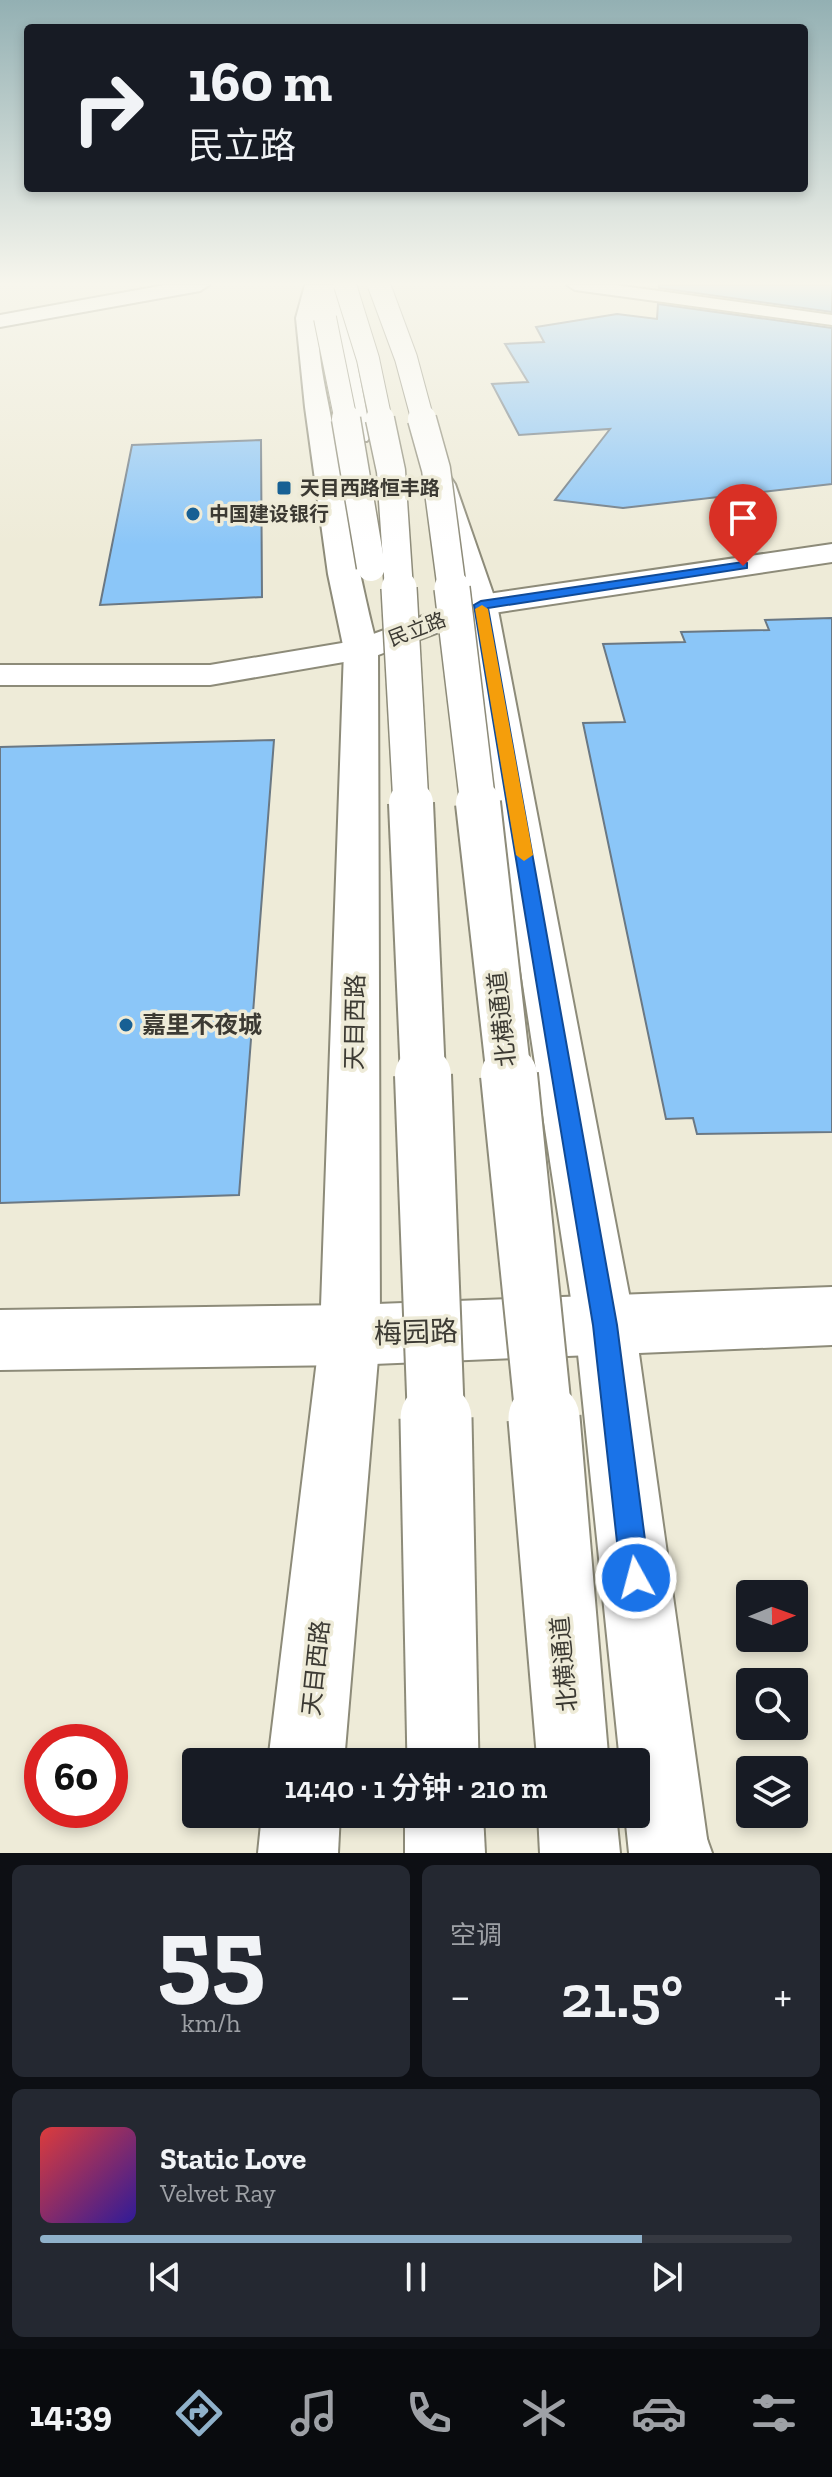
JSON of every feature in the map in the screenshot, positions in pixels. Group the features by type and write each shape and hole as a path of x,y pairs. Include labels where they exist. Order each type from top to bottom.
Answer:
{"main road":[{"name":"天目西路","path":"307,1748 350,1335 361,650 343,574 312,371"},
{"path":"347,371 385,597 361,650"},
{"path":"371,371 391,471 410,789 433,1284 443,1748"},
{"path":"406,371 481,605 605,1325 669,1846"},
{"name":"北横通道","path":"410,371 436,469 464,681 532,1282 572,1748"},
{"name":"民立路","path":"0,675 210,675 361,650 481,605 832,553"},
{"name":"梅园路","path":"0,1340 350,1335 832,1316"},
{"path":"298,1853 300,1828"},
{"path":"444,1828 445,1853"},
{"path":"578,1828 580,1853"}],"building":[{"path":"522,371 832,371 832,484 623,508 555,500 610,429 519,435 492,384 528,382"},
{"path":"261,440 262,597 100,605 132,445"},
{"path":"832,618 832,1132 697,1134 693,1118 666,1119 583,723 625,722 603,644 685,642 681,632 769,630 765,620"},
{"name":"嘉里不夜城","path":"274,740 239,1195 0,1203 0,747"}],"slow traffic":[{"path":"482,609 524,855"}],"place":[{"name":"天目西路恒丰路","path":"284,488"},
{"name":"中国建设银行","path":"193,514"},
{"name":"嘉里不夜城","path":"126,1025"}],"route":[{"path":"636,1578 605,1325 481,605 743,566"}]}
